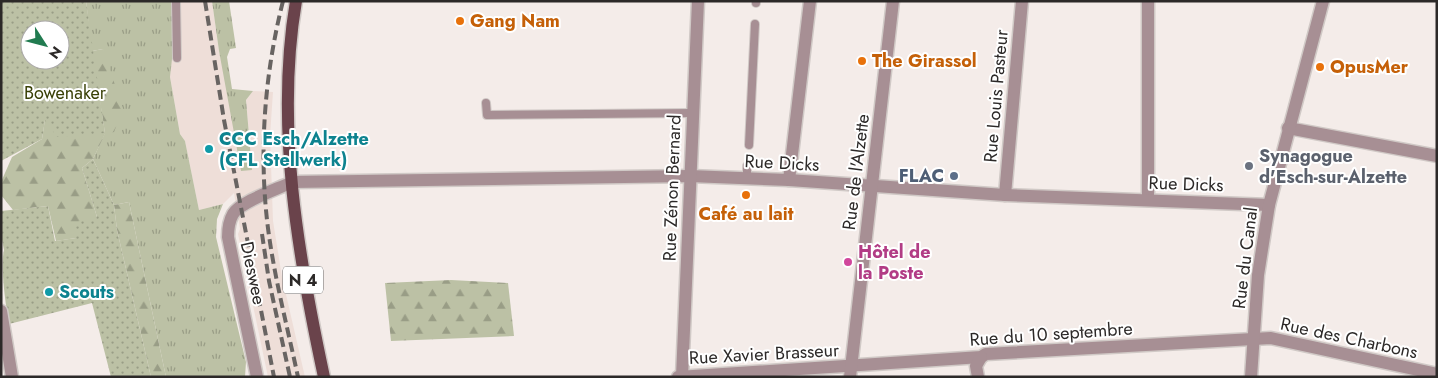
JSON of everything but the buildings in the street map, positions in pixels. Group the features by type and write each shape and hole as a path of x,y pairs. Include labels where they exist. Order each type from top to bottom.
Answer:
{"main road":[{"name":"N 4","path":"296,1 288,103 288,137 303,280 324,377"}],"street":[{"name":"Rue Zénon Bernard","path":"682,377 698,1"},
{"path":"789,180 810,1"},
{"name":"Rue de l'Alzette","path":"851,372 893,1"},
{"name":"Rue Louis Pasteur","path":"1005,195 1022,1"},
{"path":"1148,1 1148,200"},
{"name":"Rue du Canal","path":"1251,377 1258,275 1269,205 1322,1"},
{"path":"1288,128 1437,156"},
{"name":"Rue Dicks","path":"292,182 690,176 747,172 789,180 1005,195 1269,205"},
{"name":"Dieswee","path":"257,377 228,237 229,224 234,212 243,205 292,182"},
{"path":"1,311 12,377"},
{"name":"Rue du 10 septembre","path":"851,372 986,354 1254,338"},
{"name":"Rue des Charbons","path":"1254,338 1271,338 1437,374"},
{"path":"978,377 976,366 981,356"},
{"name":"Rue Xavier Brasseur","path":"678,377 851,372"}],"lane":[{"path":"176,1 177,58"},
{"path":"749,145 755,24"},
{"path":"486,103 486,115 693,113"}],"shaded area":[{"path":"176,1 212,1 219,51 252,170 246,100 253,91 273,92 270,136 273,221 282,277 305,377 268,377 238,234 240,229 234,193 223,204 199,210 185,141 180,134 170,77"}],"green space":[{"name":"Bowenaker","path":"1,1 86,1 105,133 57,137 45,120 42,139 1,161"},
{"path":"86,1 176,1 177,58 172,59 170,77 180,134 185,141 199,210 223,204 217,219 216,237 246,362 245,377 166,377 129,202 114,205 93,159 105,133 103,49 92,51"},
{"path":"212,1 229,1 236,48 230,49 227,57 232,89 253,91 246,100 252,170 241,171 219,51"},
{"path":"103,49 123,109 114,132 105,134 93,159 82,168 97,217 76,238 56,241 48,206 13,210 1,195 1,182 12,157 42,139 45,119 105,133 92,51"},
{"path":"93,159 114,205 117,230 151,377 111,377 92,303 9,324 3,276 4,250 1,235 1,211 48,206 55,241 76,238 74,223 97,217 82,168"},
{"path":"129,202 166,377 151,377 117,230 114,205"},
{"path":"451,280 508,283 514,336 391,341 385,283"}],"railway":[{"path":"205,1 224,120 274,377"},
{"path":"283,1 272,55 265,110 265,193 273,260 298,377"},
{"path":"262,234 269,281 290,377"}],"place":[{"name":"Gang Nam","path":"460,21"},
{"name":"The Girassol","path":"862,61"},
{"name":"OpusMer","path":"1320,67"},
{"name":"CCC Esch/Alzette (CFL Stellwerk)","path":"209,149"},
{"name":"Synagogue d'Esch-sur-Alzette","path":"1249,166"},
{"name":"FLAC","path":"954,176"},
{"name":"Café au lait","path":"746,195"},
{"name":"Hôtel de la Poste","path":"848,262"},
{"name":"Scouts","path":"49,292"}]}
